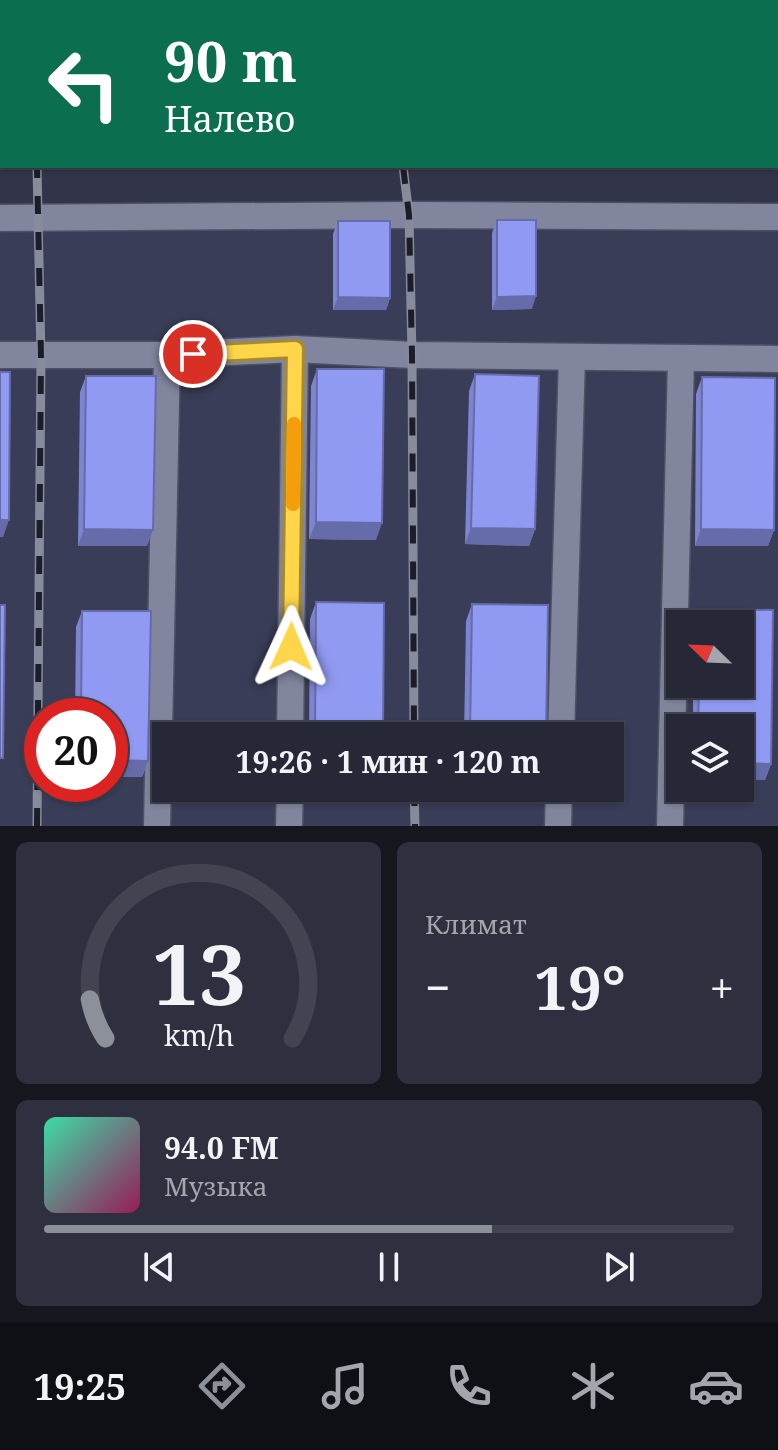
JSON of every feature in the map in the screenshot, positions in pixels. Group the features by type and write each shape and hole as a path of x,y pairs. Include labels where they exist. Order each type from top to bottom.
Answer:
{"lane":[{"path":"0,218 409,215 778,217"},
{"path":"290,722 295,349"},
{"path":"0,355 167,355 295,349 412,355 778,359"},
{"path":"157,826 167,355"},
{"path":"561,722 572,357"},
{"path":"670,826 681,358"},
{"path":"289,826 290,802"},
{"path":"558,826 559,802"}],"shaded area":[{"path":"778,204 778,826 0,826 0,205"}],"building":[{"path":"497,220 536,220 536,296 497,297"},
{"path":"338,221 390,221 390,298 338,297"},
{"path":"317,369 384,369 382,523 316,522"},
{"path":"0,372 10,372 9,520 0,520"},
{"path":"475,374 539,376 535,529 471,528"},
{"path":"86,376 156,376 153,530 84,529"},
{"path":"702,377 775,378 774,530 701,529"},
{"path":"316,602 384,603 383,722 315,722"},
{"path":"472,604 548,605 546,722 470,722"},
{"path":"0,605 5,605 3,758 0,758"},
{"path":"700,609 773,610 771,764 754,763 754,714 698,714 699,698 754,698 754,610"},
{"path":"82,611 151,611 148,761 128,760 128,698 81,698"}],"railway":[{"path":"37,168 41,357 37,826"},
{"path":"403,168 409,215 412,355 414,722"},
{"path":"414,802 415,826"}],"slow traffic":[{"path":"293,504 294,424"}],"route":[{"path":"193,354 295,349 291,647"}]}
